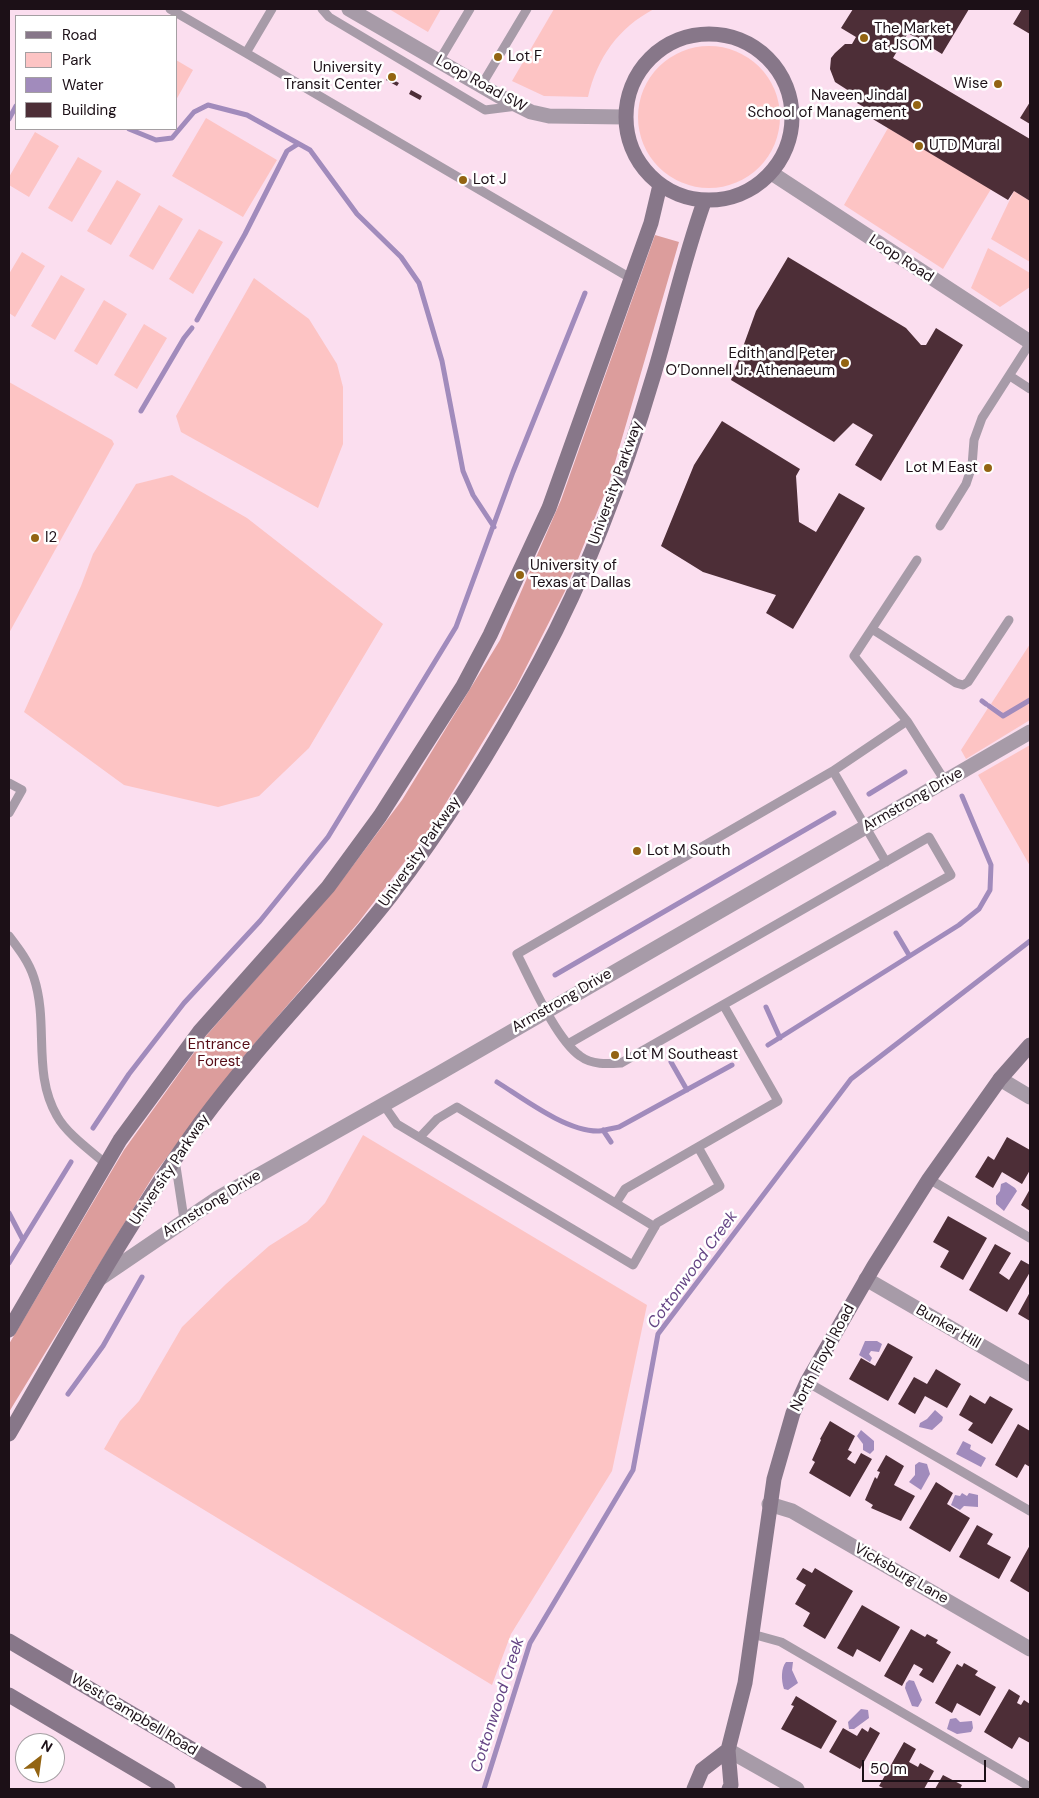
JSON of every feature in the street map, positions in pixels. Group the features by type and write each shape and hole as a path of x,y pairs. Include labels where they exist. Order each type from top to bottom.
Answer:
{"street":[{"name":"Loop Road SW","path":"349,9 517,106 549,116 625,117"},
{"path":"710,34 730,36 749,44 766,56 785,82 792,113 788,144 773,174 755,187 733,197 704,202 683,197 660,185 641,166 629,143 625,117 629,91 641,68 660,49 684,37 710,34"},
{"name":"Loop Road","path":"773,174 1030,343"},
{"path":"9,1330 120,1140 188,1046 328,887 380,816 463,686 490,635 549,508 632,279 651,223 660,185"},
{"name":"University Parkway","path":"9,1434 99,1279 174,1160 239,1073 390,897 440,829 541,660 579,581 615,490 653,377 692,236 704,202"},
{"name":"Armstrong Drive","path":"99,1279 184,1219 226,1193 1030,732"},
{"name":"North Floyd Road","path":"729,1789 731,1785 728,1750 744,1683 769,1504 782,1446 807,1382 866,1279 929,1179 1000,1079 1030,1045"},
{"path":"1000,1079 1030,1097"},
{"name":"Bunker Hill","path":"866,1279 1030,1374"},
{"name":"Vicksburg Lane","path":"769,1504 792,1511 1030,1649"},
{"name":"West Campbell Road","path":"9,1641 259,1789"},
{"path":"9,1695 168,1789"},
{"path":"694,1789 702,1770 728,1750 797,1789"}],"lane":[{"path":"170,9 632,279"},
{"path":"246,53 272,9"},
{"path":"322,9 328,17 485,110 517,106"},
{"path":"439,62 470,9"},
{"path":"481,86 527,9"},
{"path":"940,526 966,484 972,466 972,448 977,430 1030,343"},
{"path":"1010,376 1030,389"},
{"path":"917,560 854,656 907,721 945,781"},
{"path":"872,629 956,683 963,685 968,682 1009,620"},
{"path":"568,1044 929,837 951,876 621,1063 601,1064 580,1057 568,1044 547,1010 517,954 833,771 907,721"},
{"path":"833,771 886,862"},
{"path":"9,783 22,790 9,813"},
{"path":"9,936 22,952 34,979 40,1011 41,1058 46,1092 57,1118 106,1164"},
{"path":"616,1203 625,1189 778,1101 724,1006"},
{"path":"383,1104 398,1124 633,1265 658,1223 720,1186 698,1147"},
{"path":"420,1137 437,1119 457,1107 655,1227"},
{"path":"174,1160 184,1219"},
{"path":"929,1179 1030,1238"},
{"path":"807,1382 1030,1511"},
{"path":"752,1634 781,1642 1030,1788"}],"green space":[{"path":"389,9 441,9 428,32"},
{"path":"554,9 654,9 630,25 611,45 597,69 588,97 544,96 512,81"},
{"path":"709,46 723,47 736,51 759,67 775,90 779,103 779,131 775,144 759,167 736,183 723,187 709,188 695,187 682,183 659,167 643,144 639,131 638,117 639,103 643,90 659,67 682,51 695,47"},
{"path":"178,61 193,70 178,96"},
{"path":"206,118 277,160 243,217 172,176"},
{"path":"888,128 991,189 943,269 844,205"},
{"path":"35,132 59,146 29,197 9,185 9,177"},
{"path":"78,157 102,171 72,222 48,208"},
{"path":"117,180 141,194 111,245 87,231"},
{"path":"1014,191 1030,201 1030,262 991,239"},
{"path":"159,205 183,219 153,270 129,256"},
{"path":"199,229 223,242 193,294 169,279"},
{"name":"Entrance Forest","path":"655,235 679,242 609,483 565,591 516,687 432,826 358,923 243,1057 155,1173 9,1412 9,1344 124,1150 206,1036 339,884 402,800 500,640 561,500"},
{"path":"988,248 1030,273 1030,287 1000,307 971,288"},
{"path":"22,252 45,266 15,317 9,313 9,274"},
{"path":"61,275 85,289 55,340 31,326"},
{"path":"254,278 309,319 337,364 343,387 343,444 318,508 181,432 176,416"},
{"path":"104,300 127,314 97,365 74,351"},
{"path":"144,324 167,338 137,389 114,375"},
{"name":"I2","path":"9,382 112,440 114,444 9,633"},
{"path":"172,475 247,518 383,624 309,748 259,796 218,807 124,785 24,712 81,586 93,554 136,484"},
{"path":"1030,644 1030,720 966,759 961,750 988,708 1000,716 1002,712 991,704"},
{"path":"1030,745 1030,866 978,775"},
{"path":"363,1135 647,1305 612,1471 511,1634 492,1685 104,1449 120,1421 139,1401 182,1327 269,1246 307,1222 325,1203"}],"water":[{"path":"1006,1182 1017,1191 1004,1211 996,1204 996,1196 1000,1191 1001,1184"},
{"path":"865,1341 877,1341 882,1344 879,1352 871,1351 869,1354 872,1358 870,1362 859,1355"},
{"path":"935,1410 943,1417 942,1421 932,1430 919,1427 920,1423 927,1419"},
{"path":"861,1430 874,1441 874,1450 870,1454 863,1450 863,1444 857,1436"},
{"path":"963,1441 971,1445 970,1449 986,1458 981,1467 956,1454"},
{"path":"919,1462 927,1464 930,1474 921,1490 909,1482 915,1475 915,1465"},
{"path":"962,1493 967,1496 969,1493 978,1495 978,1507 964,1506 960,1510 951,1505 955,1495 960,1496"},
{"path":"786,1662 793,1662 792,1670 798,1683 788,1690 784,1689 782,1678 783,1667"},
{"path":"909,1680 914,1681 922,1700 918,1707 912,1706 905,1688"},
{"path":"861,1709 868,1710 869,1718 854,1729 849,1729 848,1722"},
{"path":"956,1718 960,1722 972,1721 973,1728 971,1732 957,1734 947,1729 950,1719"}],"building":[{"name":"Naveen Jindal School of Management","path":"853,9 969,9 942,54 908,33 893,58 1030,139 1030,201 1014,191 1008,200 861,112 864,107 857,103 860,98 835,82 830,69 831,58 835,53 845,44 852,44 856,37 841,28"},
{"path":"1022,9 1030,9 1030,34 1013,24"},
{"path":"365,63 375,69 374,72 363,66"},
{"path":"388,77 399,83 397,86 386,80"},
{"path":"411,90 422,96 420,100 409,94"},
{"path":"1030,102 1030,124 1020,118"},
{"name":"Edith and Peter O’Donnell Jr. Athenaeum","path":"788,257 906,328 921,345 926,345 936,328 963,345 881,481 855,465 873,435 853,423 834,442 731,380 756,311"},
{"path":"722,421 800,469 796,476 799,522 816,532 839,493 865,508 793,629 766,613 776,595 703,572 661,546 694,465"},
{"path":"1007,1137 1030,1150 1030,1170 1022,1184 1002,1172 993,1188 975,1177 988,1156 994,1160"},
{"path":"1030,1189 1030,1211 1021,1205"},
{"path":"948,1216 987,1238 963,1280 940,1267 949,1251 933,1242"},
{"path":"995,1244 1011,1253 999,1273 1009,1280 1021,1260 1030,1265 1030,1272 1007,1312 969,1290"},
{"path":"1030,1292 1030,1321 1018,1314"},
{"path":"888,1343 913,1357 888,1401 849,1379 861,1358 875,1366"},
{"path":"936,1369 961,1384 947,1408 925,1396 915,1414 898,1404 914,1377 927,1384"},
{"path":"970,1395 985,1404 990,1396 1013,1409 992,1444 968,1430 973,1423 959,1415"},
{"path":"830,1421 855,1436 848,1450 852,1452 847,1459 855,1464 861,1453 872,1459 850,1497 809,1473 815,1462 812,1460 820,1439"},
{"path":"1018,1424 1030,1431 1030,1467 1025,1464 1017,1478 995,1465"},
{"path":"886,1455 904,1466 894,1485 915,1496 901,1521 871,1508 873,1505 865,1500 875,1477 877,1479 880,1472 877,1471"},
{"path":"936,1482 953,1493 947,1504 970,1518 950,1552 909,1528"},
{"path":"977,1525 993,1534 987,1544 1011,1557 999,1579 959,1557"},
{"path":"1030,1545 1030,1593 1010,1581"},
{"path":"803,1568 812,1573 815,1568 853,1591 825,1639 803,1626 810,1613 795,1604 806,1585 796,1579"},
{"path":"862,1605 900,1627 880,1662 857,1649 853,1657 837,1648"},
{"path":"911,1629 925,1637 927,1634 938,1640 936,1643 951,1652 933,1683 919,1675 923,1669 914,1664 902,1686 884,1676"},
{"path":"964,1663 978,1671 975,1675 996,1687 980,1716 957,1703 952,1713 935,1703 957,1664 962,1667"},
{"path":"1009,1689 1020,1696 1017,1703 1021,1705 1024,1700 1030,1704 1030,1743 1019,1737 1012,1749 984,1732"},
{"path":"796,1696 837,1721 821,1749 781,1729 794,1706 791,1705"},
{"path":"870,1727 880,1733 860,1769 829,1752 843,1728 857,1736 862,1728 868,1732"},
{"path":"904,1742 916,1749 909,1762 918,1767 920,1763 934,1771 924,1789 885,1789 879,1786"},
{"path":"943,1775 962,1785 960,1789 935,1789"}],"waterway":[{"path":"131,130 156,140 172,138 194,112 208,105 247,115 310,150 357,214 401,257 419,283 442,361 463,471 473,495 494,527"},
{"path":"9,119 15,108"},
{"path":"197,320 245,234 287,151 298,144"},
{"path":"93,1128 129,1074 184,1003 260,921 328,837 456,627 513,472 585,293"},
{"path":"141,411 184,338 192,328"},
{"path":"989,706 1003,716 1030,700"},
{"path":"982,701 986,704"},
{"path":"869,794 905,772"},
{"path":"768,1045 959,925 979,909 990,890 991,865 962,796"},
{"path":"555,975 834,813"},
{"path":"896,933 909,955"},
{"name":"Cottonwood Creek","path":"484,1789 530,1643 633,1470 658,1334 851,1079 1030,941"},
{"path":"766,1007 780,1038"},
{"path":"671,1062 687,1090"},
{"path":"497,1082 560,1120 587,1130 599,1131 619,1127 732,1065"},
{"path":"603,1130 611,1142"},
{"path":"9,1263 71,1162"},
{"path":"9,1213 23,1240"},
{"path":"68,1394 103,1346 142,1277"}],"place":[{"name":"The Market at JSOM","path":"864,38"},
{"name":"Lot F","path":"498,57"},
{"name":"University Transit Center","path":"392,77"},
{"name":"Wise","path":"998,84"},
{"name":"Naveen Jindal School of Management","path":"917,105"},
{"name":"UTD Mural","path":"919,146"},
{"name":"Lot J","path":"463,180"},
{"name":"Edith and Peter O’Donnell Jr. Athenaeum","path":"845,363"},
{"name":"Lot M East","path":"988,468"},
{"name":"I2","path":"35,538"},
{"name":"University of Texas at Dallas","path":"520,575"},
{"name":"Lot M South","path":"637,851"},
{"name":"Lot M Southeast","path":"615,1055"}]}
